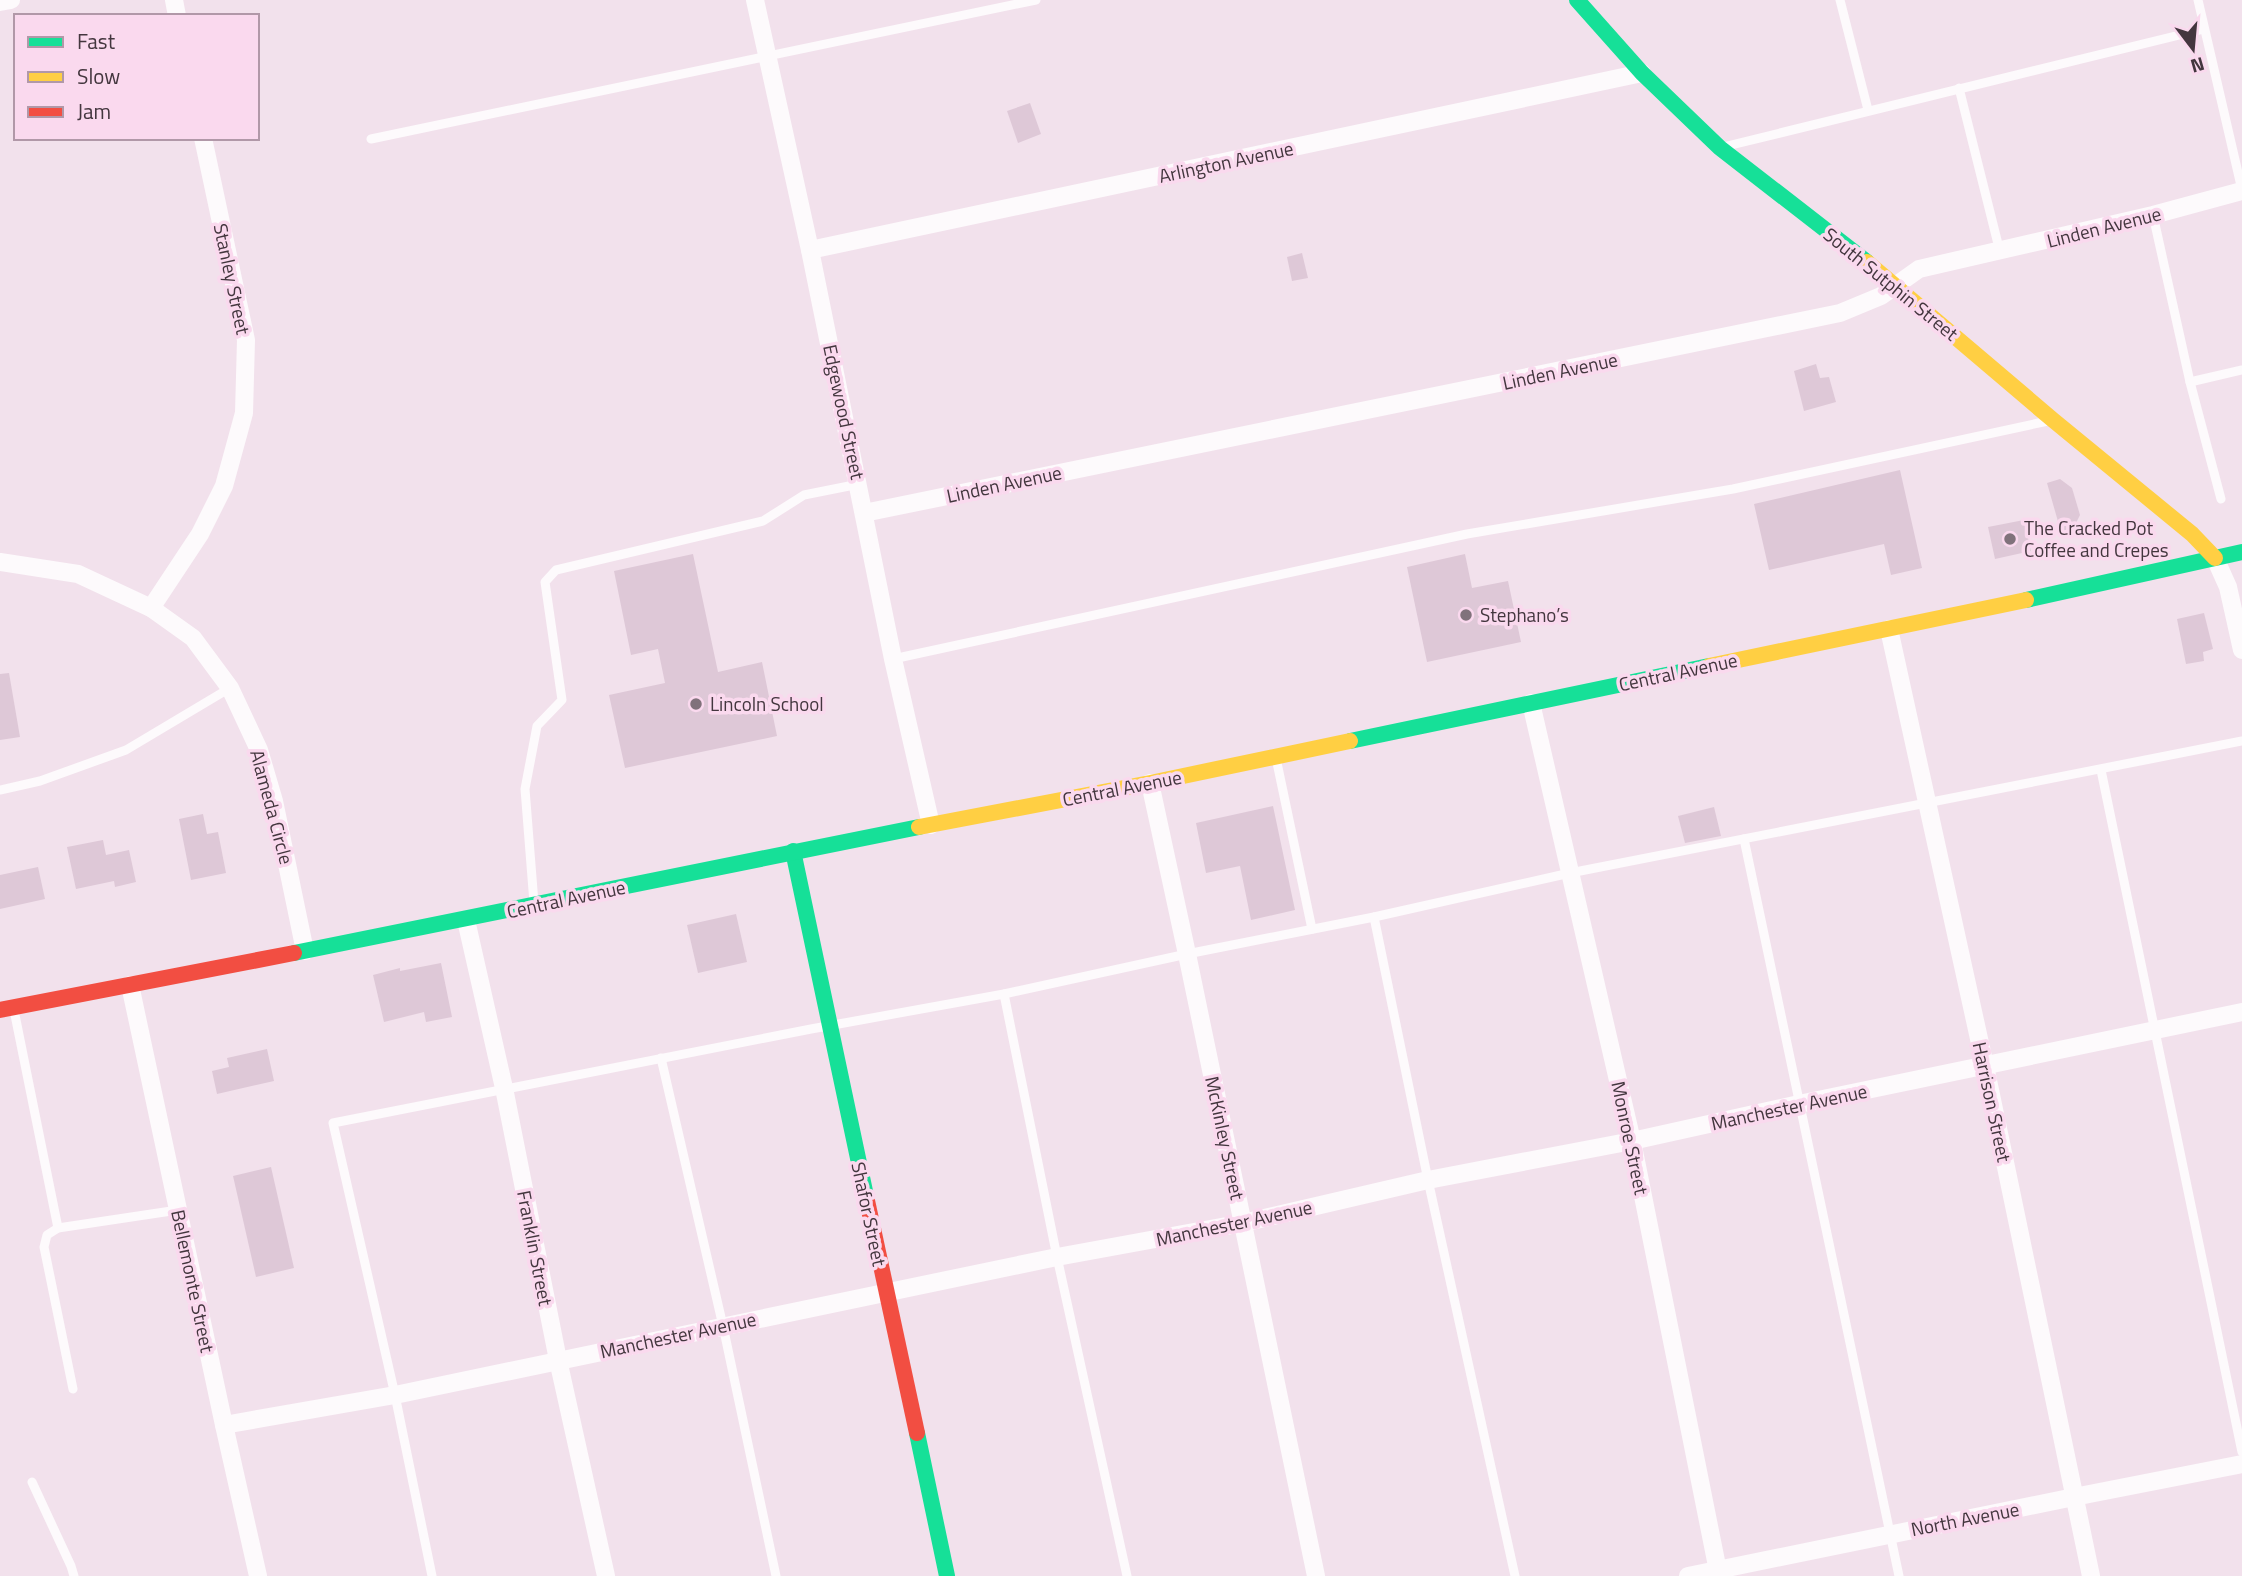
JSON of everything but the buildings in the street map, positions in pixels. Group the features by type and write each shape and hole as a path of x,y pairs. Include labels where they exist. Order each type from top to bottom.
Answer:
{"street":[{"path":"0,2 11,0"},
{"name":"Edgewood Street","path":"755,0 859,484 892,659 931,825"},
{"path":"1579,2 1599,0"},
{"name":"South Sutphin Street","path":"1579,2 1642,73 1720,148 1895,284 2053,420 2192,534 2215,558"},
{"name":"Arlington Avenue","path":"810,250 1642,73"},
{"name":"Stanley Street","path":"151,608 200,534 224,486 244,413 246,340 203,140"},
{"name":"Linden Avenue","path":"864,513 1840,313 1881,296 1919,269 2000,252 2242,191"},
{"name":"Central Avenue","path":"7,1009 1150,783 2095,586 2242,552"},
{"path":"2215,558 2228,587 2242,650"},
{"name":"Alameda Circle","path":"0,562 78,574 151,608 193,638 230,688 259,750 274,801 305,951"},
{"name":"Harrison Street","path":"1889,629 1985,1066 2091,1576"},
{"name":"Monroe Street","path":"1531,703 1632,1141 1719,1573"},
{"name":"McKinley Street","path":"1150,783 1315,1576"},
{"name":"Shafor Street","path":"793,852 947,1576"},
{"name":"Franklin Street","path":"466,920 606,1576"},
{"name":"Bellemonte Street","path":"130,985 258,1576"},
{"name":"Manchester Avenue","path":"224,1426 395,1395 1057,1257 1243,1223 1429,1180 1632,1141 2242,1012"},
{"name":"North Avenue","path":"1688,1576 1719,1573 1890,1534 2242,1464"}],"lane":[{"path":"371,139 1036,0"},
{"path":"1840,0 1868,110"},
{"path":"2198,0 2242,191"},
{"path":"1720,148 2204,29"},
{"path":"1959,88 2000,252"},
{"path":"2153,215 2190,382 2221,499"},
{"path":"2190,382 2242,370"},
{"path":"892,659 1467,534 1733,489 2053,420"},
{"path":"534,905 525,789 537,726 562,700 544,582 556,570 764,521 804,495 859,484"},
{"path":"0,790 40,780 126,750 230,688"},
{"path":"432,1576 395,1395 333,1123 828,1026 1004,995 1570,873 2242,741"},
{"path":"1276,756 1312,929"},
{"path":"2101,770 2242,1452"},
{"path":"1744,839 1899,1576"},
{"path":"1374,917 1515,1576"},
{"path":"1004,995 1126,1576"},
{"path":"7,1009 58,1228"},
{"path":"661,1058 723,1326 776,1576"},
{"path":"73,1389 44,1247 47,1235 58,1228 178,1210"},
{"path":"32,1482 74,1576"}],"traffic: fast":[{"path":"1577,0 1642,73 1720,148 1867,262"},
{"path":"2026,600 2242,552"},
{"path":"1350,741 1709,666"},
{"path":"294,953 919,827"},
{"path":"793,851 866,1196"},
{"path":"917,1433 947,1576"}],"traffic: slow":[{"path":"1867,262 2192,534 2215,558"},
{"path":"1709,666 2026,600"},
{"path":"919,827 1350,741"}],"traffic: jam":[{"path":"0,1010 294,953"},
{"path":"866,1196 917,1433"}],"place":[{"name":"The Cracked Pot Coffee and Crepes","path":"2010,539"},
{"name":"Stephano’s","path":"1466,615"},
{"name":"Lincoln School","path":"696,704"}]}
